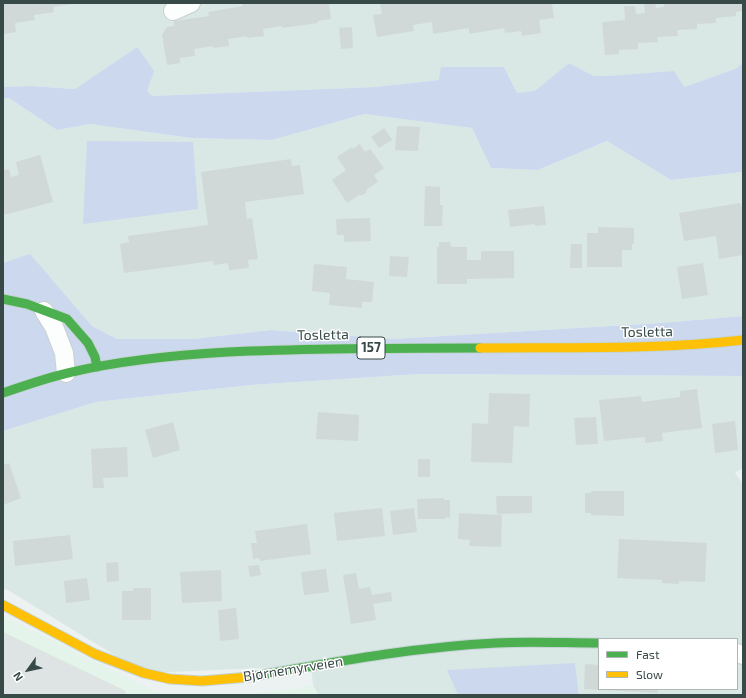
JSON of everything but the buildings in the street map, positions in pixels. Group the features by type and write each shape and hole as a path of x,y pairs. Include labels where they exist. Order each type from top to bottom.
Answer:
{"main road":[{"path":"3,299 27,304 67,319 88,343 95,357 97,367"},
{"name":"Tosletta","path":"3,393 66,373 97,367 180,356 236,351 409,348 659,347 700,345 743,340"},
{"name":"Bjørnemyrveien","path":"3,605 95,654 144,673 170,679 202,681 244,678 422,649 496,642 598,643"}],"street":[{"path":"173,11 191,3"},
{"path":"44,311 54,327 64,354 66,373"}],"shaded area":[{"path":"3,3 743,3 743,63 735,69 684,87 610,76 594,76 569,63 535,92 517,93 504,67 442,67 440,80 375,87 151,96 147,91 137,47 75,89 31,86 3,87"},
{"path":"137,47 154,71 147,91 152,96 375,87 439,80 441,67 504,67 517,93 535,91 569,63 594,76 674,71 684,87 735,69 743,63 743,172 671,180 607,141 538,170 491,168 472,128 364,114 272,140 191,138 90,124 57,130 9,98 3,99 3,87 31,86 75,89"},
{"path":"9,98 57,130 90,124 191,138 272,140 363,114 472,128 491,168 538,170 607,141 671,180 743,172 743,316 661,323 393,339 271,330 193,339 117,339 92,326 30,255 3,263 3,99"},
{"path":"87,141 193,142 198,209 83,224"},
{"path":"30,254 92,326 117,339 193,339 271,330 393,339 661,323 743,316 743,376 419,374 251,385 96,402 3,431 3,263"},
{"path":"419,374 743,376 743,468 735,473 743,484 743,695 579,695 575,664 448,670 458,695 318,695 313,685 311,666 144,673 6,589 3,590 3,431 96,402 251,385"},
{"path":"3,616 162,695 3,695"},
{"path":"3,632 126,691 125,695 3,695"},
{"path":"575,663 579,695 458,695 447,670"},
{"path":"313,685 318,695 237,695 278,691"}],"traffic: fast":[{"path":"3,299 27,304 67,319 88,343 95,357 97,367"},
{"path":"3,393 72,372 111,364 169,356 291,350 480,348"},
{"path":"249,677 372,656 434,648 509,642 598,643"}],"traffic: slow":[{"path":"480,348 644,347 743,340"},
{"path":"3,605 95,654 144,673 170,679 202,681 249,677"}]}
